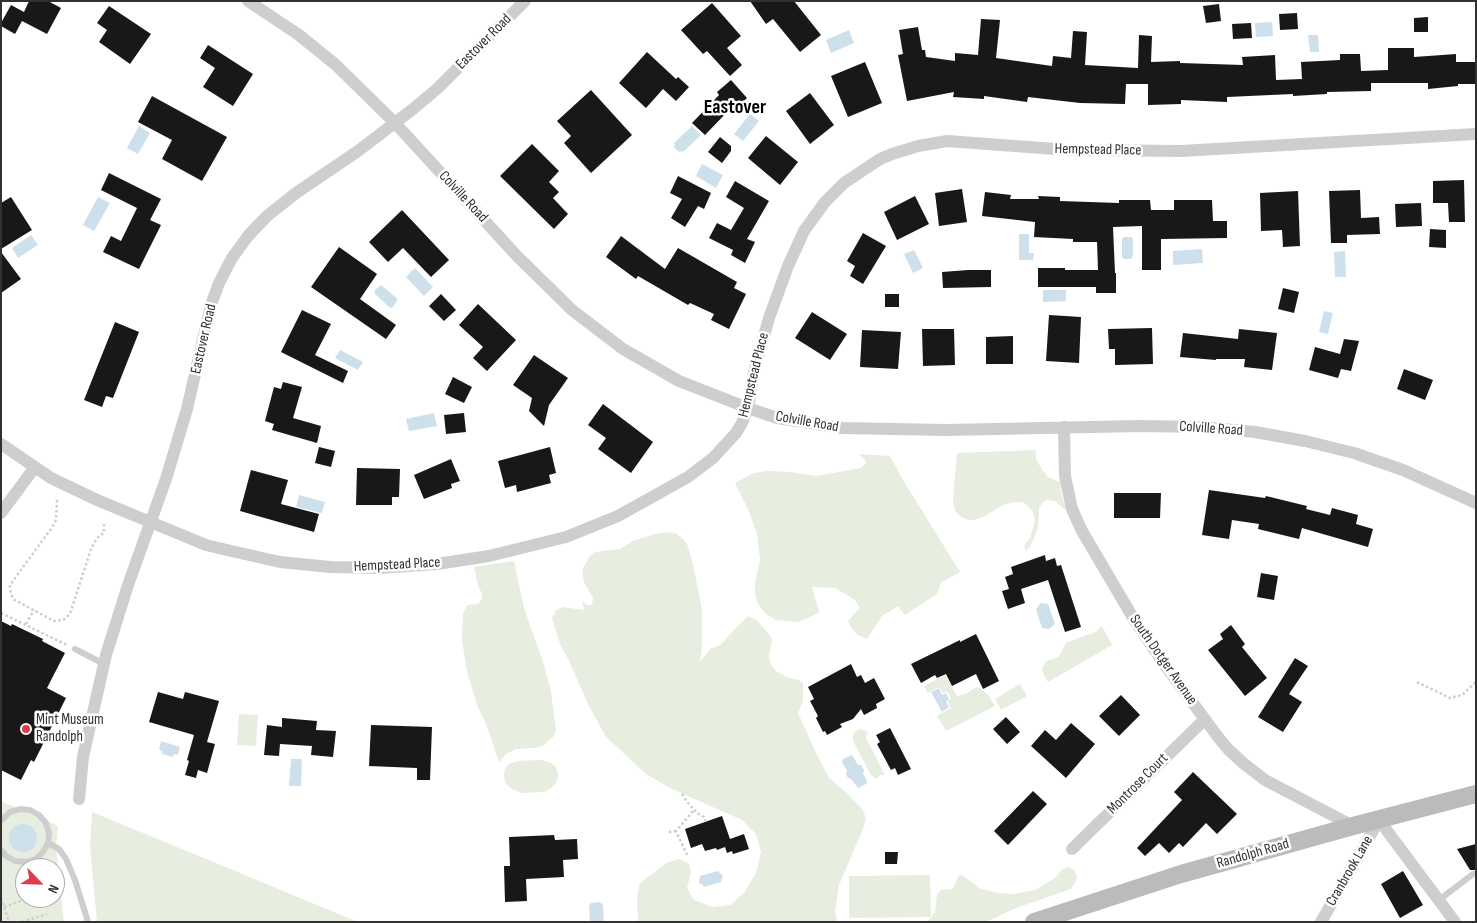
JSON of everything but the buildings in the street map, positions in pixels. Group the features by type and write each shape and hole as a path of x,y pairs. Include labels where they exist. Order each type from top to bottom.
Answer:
{"main road":[{"name":"Randolph Road","path":"1034,922 1141,886 1353,826 1476,794"}],"street":[{"name":"Colville Road","path":"248,1 299,35 336,64 395,123 517,256 588,324 641,361 679,381 777,418 842,428 946,430 1140,426 1200,427 1255,432 1304,440 1354,453 1402,470 1476,503"},
{"name":"Eastover Road","path":"79,799 83,757 104,664 128,585 166,479 188,406 212,305 219,283 232,258 248,236 267,216 358,152 438,88 524,1"},
{"name":"Hempstead Place","path":"1,444 51,478 149,523 206,545 226,550 280,562 330,567 410,567 489,556 566,537 618,516 688,477 709,462 736,433 742,423 748,408 754,372 769,318 788,266 804,231 821,207 844,182 880,159 918,146 947,141 1076,150 1181,151 1476,134"},
{"name":"South Dotger Avenue","path":"1064,427 1069,498 1082,530 1135,621 1204,720 1228,750 1265,780 1353,826"},
{"path":"1,513 35,467"},
{"name":"Montrose Court","path":"1072,848 1204,720"},
{"path":"1379,820 1456,922"},
{"name":"Cranbrook Lane","path":"1320,922 1379,820"}],"lane":[{"path":"75,649 104,664"},
{"path":"1,821 10,812 20,809 30,810 40,815 46,823 49,832 48,843 44,852 26,862 15,861 6,856 1,850"},
{"path":"48,843 60,849 66,859 75,880 88,922"},
{"path":"1439,900 1473,874"}],"path":[{"path":"58,500 56,520 53,526 10,584 10,595 13,599 54,621 63,620 67,617 91,549 97,538 104,533 104,523"},
{"path":"26,625 34,610"},
{"path":"1,613 75,649"},
{"path":"1416,682 1450,698 1462,695 1476,682"},
{"path":"682,794 694,810 704,817 706,822"},
{"path":"669,832 676,831 694,810"},
{"path":"676,831 686,855"},
{"path":"1,898 9,922"},
{"path":"4,907 15,903"},
{"path":"22,922 47,914"}],"shaded area":[{"path":"1036,450 1036,459 1041,468 1048,477 1060,482 1061,494 1066,509 1055,501 1048,500 1043,502 1039,508 1038,528 1030,547 1026,551 1024,546 1030,538 1035,520 1033,512 1022,502 1003,505 985,516 974,520 961,517 955,511 953,499 957,453"},
{"path":"859,454 890,456 960,572 941,583 937,594 905,615 898,606 882,616 867,639 858,635 848,621 860,608 855,600 835,588 812,587 819,612 797,622 776,620 766,614 758,604 755,594 755,583 760,560 757,534 748,509 735,483 754,473 766,471 816,476 861,468 866,463"},
{"path":"668,532 677,534 683,539 687,544 692,560 702,609 700,662 710,649 720,645 748,616 756,620 770,635 772,641 769,654 770,663 776,671 803,683 803,701 798,713 829,778 863,810 866,819 839,885 835,911 837,922 638,922 637,897 640,883 668,862 680,859 689,864 691,872 687,888 694,900 712,907 730,905 744,893 756,873 761,852 756,834 742,820 670,788 646,774 606,737 588,704 560,644 552,618 556,610 563,607 584,610 582,600 586,605 592,605 593,598 584,582 583,568 590,556 595,552 620,549 633,541"},
{"path":"514,561 524,608 545,668 551,692 556,731 553,737 542,746 516,749 506,754 499,762 486,724 477,705 467,672 462,640 463,614 467,605 478,604 482,599 474,567"},
{"path":"1102,626 1112,645 1048,682 1042,669 1044,664 1049,660 1059,657 1066,643 1095,632"},
{"path":"945,675 957,696 966,694 976,687 980,688 989,696 995,706 946,731 937,716 951,708 947,700 951,699 947,691 943,693 939,687 928,693 924,686"},
{"path":"1020,684 1027,696 1001,710 995,699"},
{"path":"239,714 258,715 256,746 237,745"},
{"path":"860,729 868,732 866,738 885,775 880,775 876,779 871,775 853,741 853,734"},
{"path":"541,760 551,763 556,767 558,774 557,782 550,789 544,792 522,793 510,788 505,782 505,769 509,764 517,761"},
{"path":"1,801 58,826 56,846 57,858 15,858 15,908 63,908 64,922 1,922"},
{"path":"92,812 358,922 97,922 90,846"},
{"path":"1069,867 1074,870 1077,877 1071,889 1016,908 986,922 926,922 935,912 937,894 941,890 953,889 958,876 962,875 979,888 998,893 1014,894 1035,890 1055,878 1063,869"},
{"path":"930,875 931,917 849,918 849,876"}],"water":[{"path":"1272,22 1273,36 1256,37 1255,23"},
{"path":"849,30 854,43 831,53 826,40"},
{"path":"1308,35 1318,35 1319,52 1310,52"},
{"path":"750,114 759,121 743,141 734,134"},
{"path":"139,126 150,133 138,154 127,148"},
{"path":"692,126 701,135 683,152 679,152 674,147 674,143"},
{"path":"702,164 723,175 716,188 696,176"},
{"path":"98,197 110,203 94,231 83,225"},
{"path":"1019,234 1029,234 1029,253 1034,253 1033,260 1019,260"},
{"path":"31,235 38,245 18,258 12,248"},
{"path":"1124,237 1131,237 1133,239 1133,256 1131,259 1124,259 1122,257 1122,239"},
{"path":"1202,249 1203,263 1173,265 1173,251"},
{"path":"914,250 923,268 913,273 904,254"},
{"path":"1345,251 1346,277 1335,277 1334,252"},
{"path":"415,268 433,287 424,296 406,277"},
{"path":"381,285 398,299 393,307 390,308 375,294 375,290"},
{"path":"1043,290 1066,290 1066,301 1043,302"},
{"path":"1324,311 1333,313 1328,334 1319,332"},
{"path":"340,350 363,362 358,370 335,358"},
{"path":"434,413 437,426 409,431 406,419"},
{"path":"299,495 325,502 322,513 296,507"},
{"path":"1041,603 1048,604 1055,624 1049,629 1042,628 1036,609"},
{"path":"939,688 942,695 946,693 949,699 946,701 949,707 942,712 931,692"},
{"path":"161,741 180,747 178,755 174,754 173,757 162,754 162,751 159,750"},
{"path":"852,755 858,765 861,765 864,770 863,773 867,781 866,784 858,788 848,778 847,771 842,762 843,759"},
{"path":"291,759 302,759 301,786 289,786"},
{"path":"23,824 33,828 37,838 33,848 23,852 13,848 9,838 13,828"},
{"path":"718,871 723,876 721,882 704,887 699,883 700,876"},
{"path":"600,902 603,905 604,922 590,922 589,906 591,903"}],"place":[{"name":"Mint Museum Randolph","path":"26,729"}],"district":[{"name":"Eastover","path":"735,108"}]}
